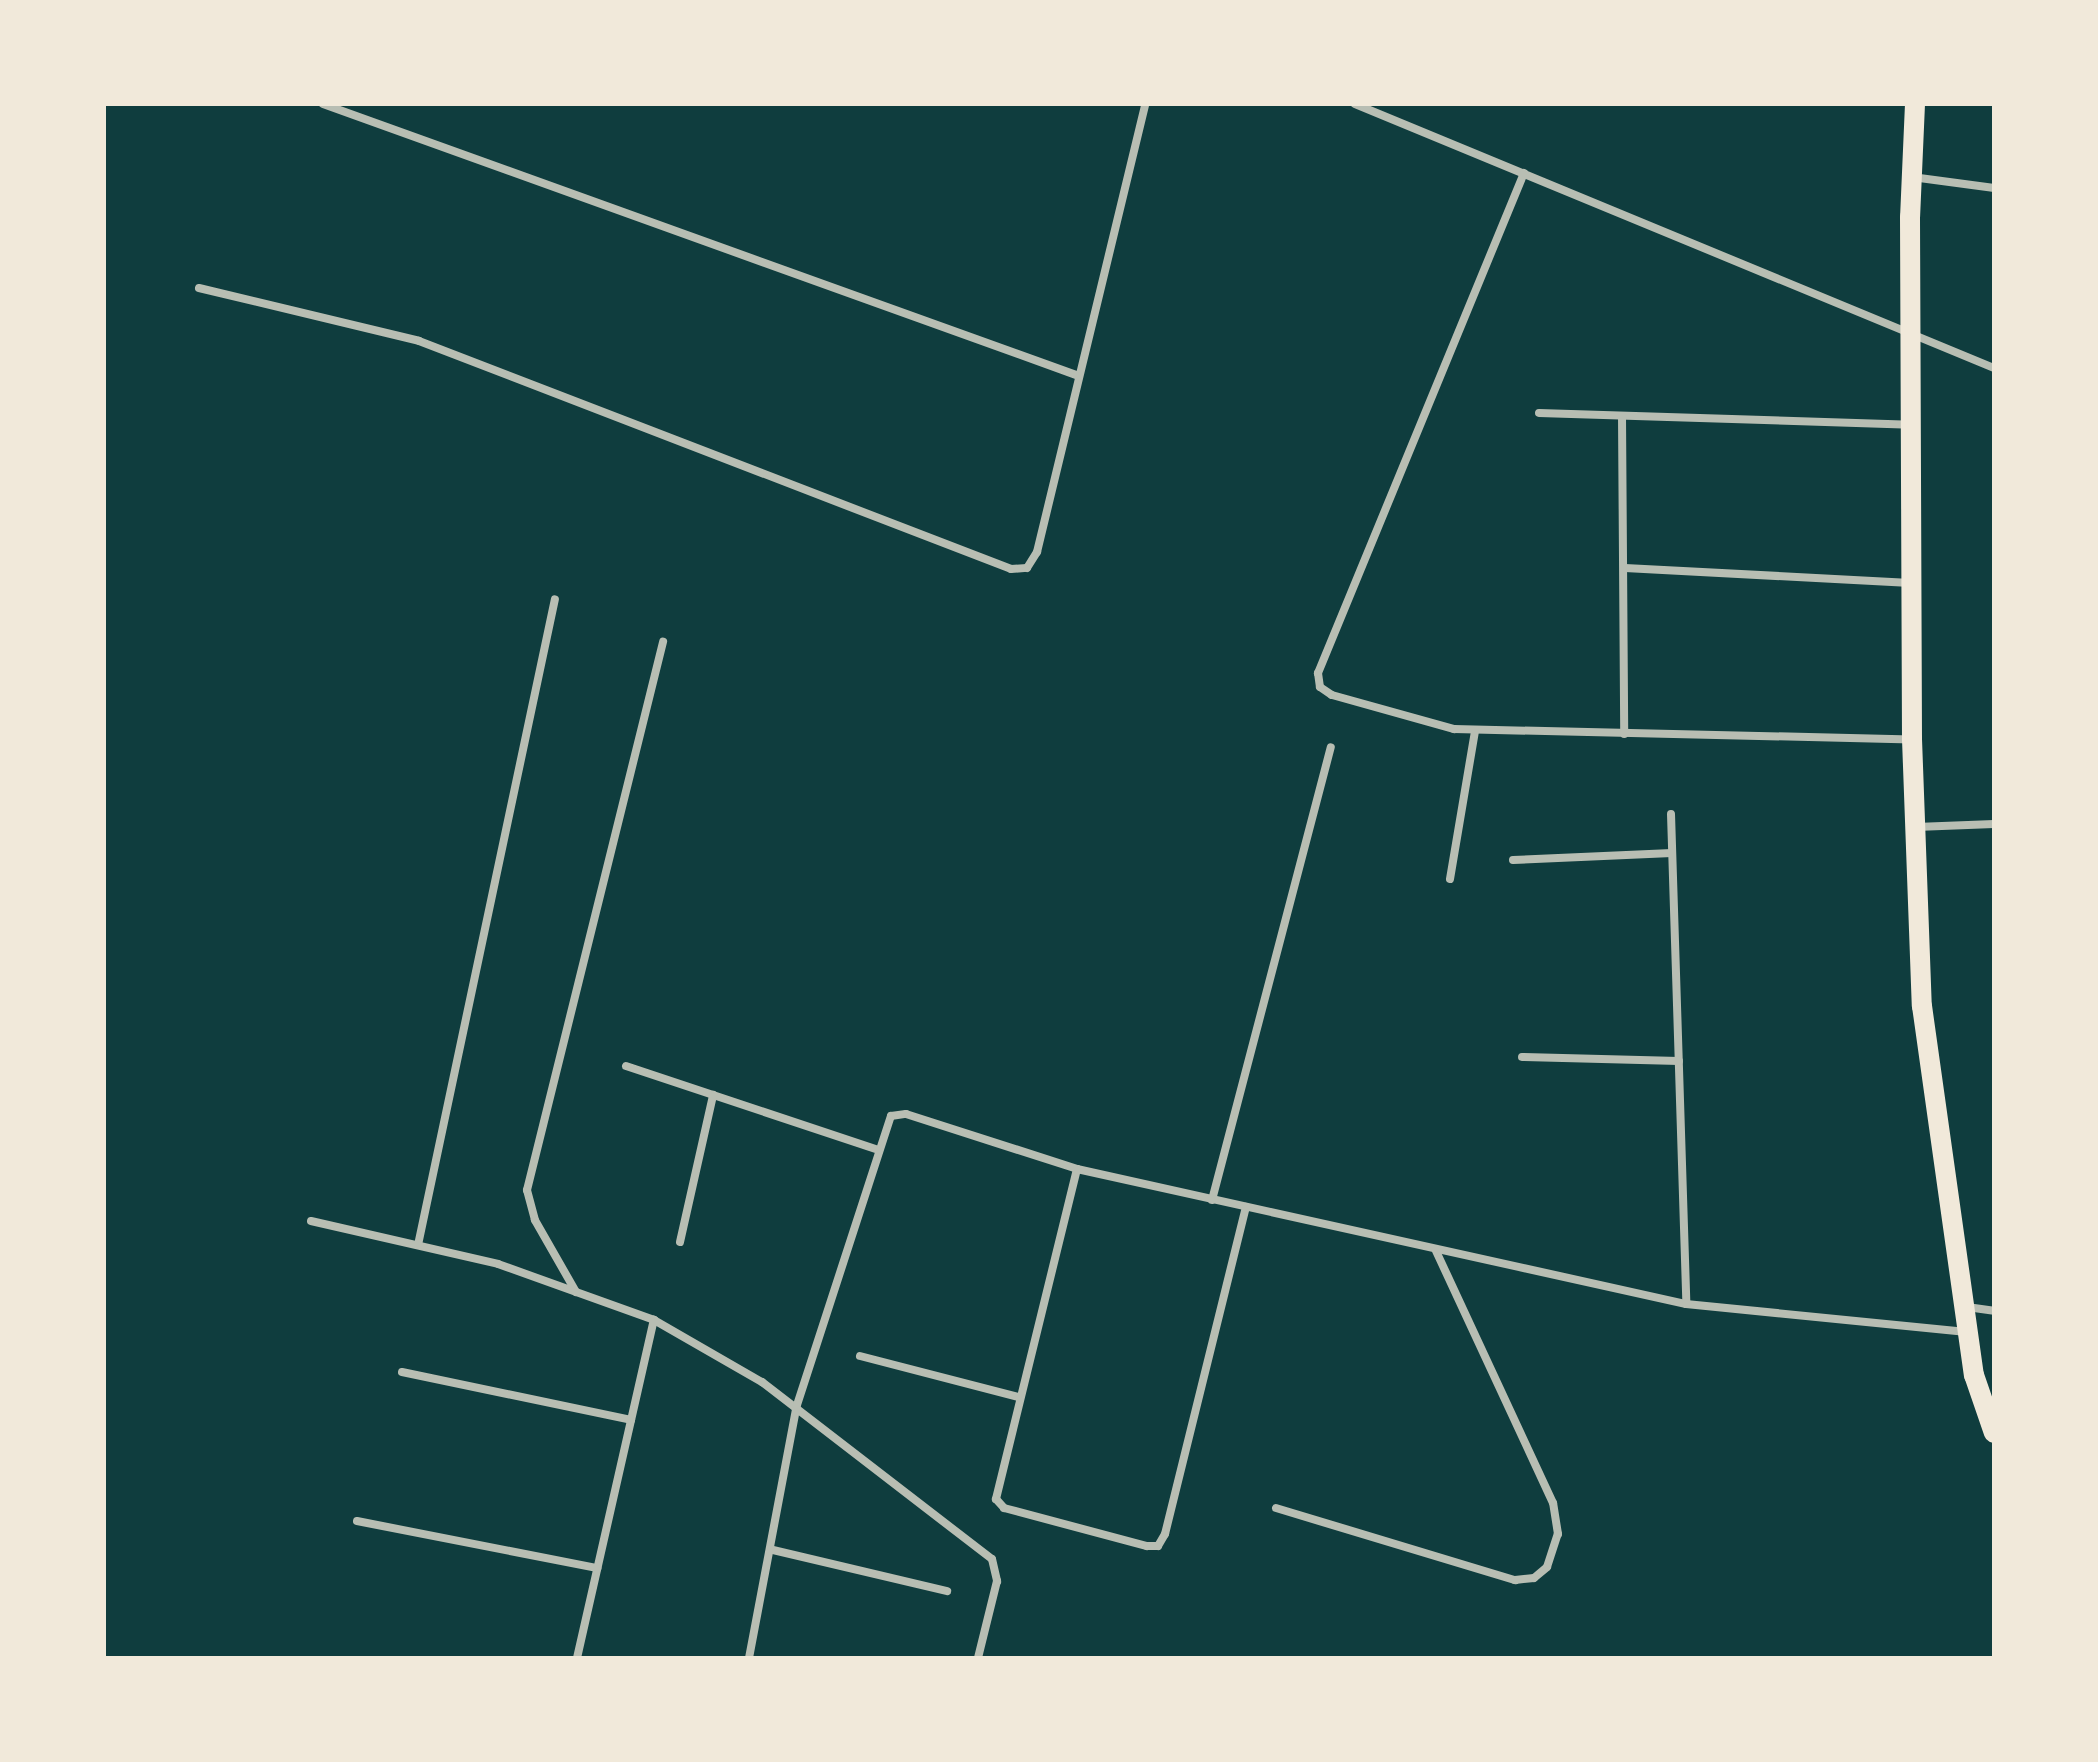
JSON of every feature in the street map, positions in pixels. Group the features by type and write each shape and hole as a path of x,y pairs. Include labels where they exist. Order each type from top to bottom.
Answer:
{"main road":[{"path":"1915,104 1911,330 1912,739 1922,1006 1967,1307 1974,1375 1994,1433"}],"street":[{"path":"323,104 1079,376"},
{"path":"199,288 419,341 1011,569 1027,568 1037,552 1145,104"},
{"path":"1355,104 1911,330 1994,368"},
{"path":"1524,173 1318,673 1320,687 1332,695 1475,731 1912,739"},
{"path":"1912,177 1994,188"},
{"path":"1539,413 1912,425"},
{"path":"1622,416 1624,734"},
{"path":"1625,568 1912,583"},
{"path":"418,1245 555,599"},
{"path":"576,1292 535,1220 527,1190 663,642"},
{"path":"1450,879 1475,731"},
{"path":"1212,1200 1331,747"},
{"path":"1671,814 1686,1304"},
{"path":"1916,827 1994,824"},
{"path":"1513,860 1672,853"},
{"path":"1522,1057 1679,1061"},
{"path":"626,1066 876,1149"},
{"path":"680,1242 713,1095"},
{"path":"749,1658 773,1550 797,1405 876,1149 891,1116 906,1114 1077,1169 1686,1304 1970,1332"},
{"path":"1077,1169 996,1485 996,1499 1004,1508 1158,1546 1165,1534 1246,1207"},
{"path":"311,1221 498,1264 654,1320 797,1405 992,1559 997,1581 978,1658"},
{"path":"1276,1508 1515,1580 1534,1578 1547,1567 1558,1534 1553,1503 1436,1251"},
{"path":"1967,1307 1994,1311"},
{"path":"577,1658 654,1320"},
{"path":"860,1356 1018,1397"},
{"path":"402,1372 631,1420"},
{"path":"357,1521 597,1568"},
{"path":"773,1550 947,1591"}]}
